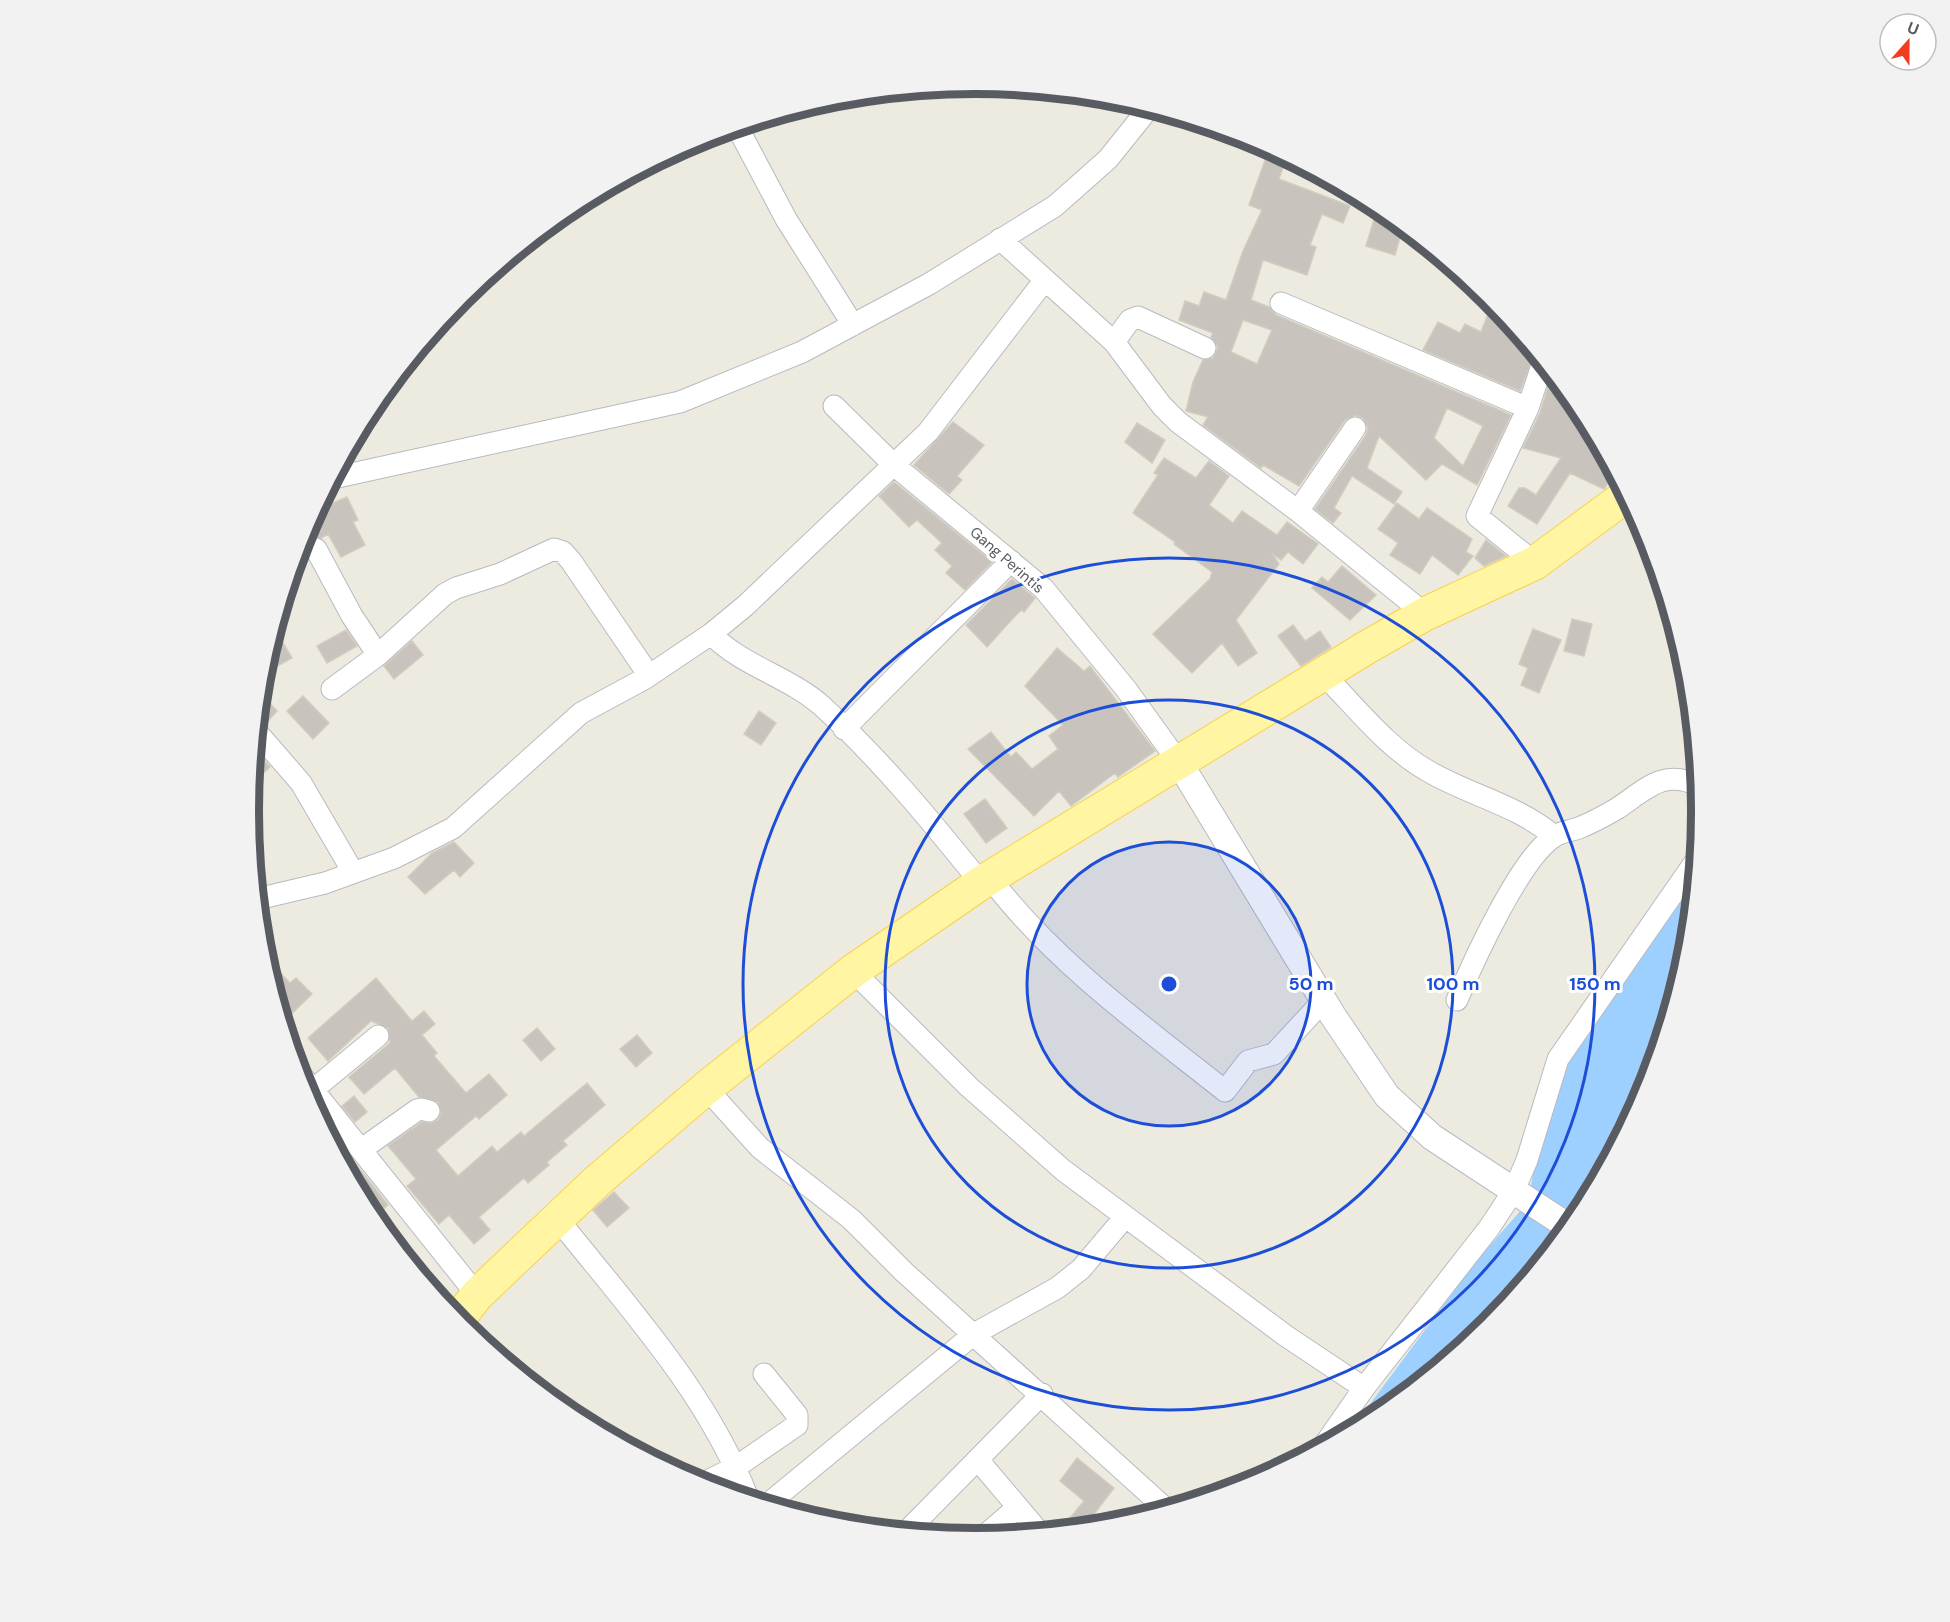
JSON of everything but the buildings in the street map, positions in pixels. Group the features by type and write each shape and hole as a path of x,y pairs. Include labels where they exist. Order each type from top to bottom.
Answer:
{"main road":[{"path":"464,1313 477,1295 557,1218 706,1088 853,971 986,880 1180,764 1323,674 1425,614 1535,563 1622,503"}],"street":[{"path":"342,475 680,402 802,352 929,284 1055,206 1108,159 1145,115"},
{"path":"741,134 786,219 853,325"},
{"path":"1000,238 1044,281 1114,342 1162,406 1178,422 1298,511 1425,614"},
{"path":"264,897 325,883 394,858 453,828 581,713 683,655 711,634 745,606 895,466 947,410 1044,281"},
{"path":"1281,303 1528,408"},
{"path":"1114,342 1130,320 1136,317 1205,348"},
{"path":"1535,563 1477,516 1528,408 1540,371"},
{"name":"Gang Perintis","path":"834,406 895,466 1043,588 1126,689 1180,764"},
{"path":"1298,511 1355,428"},
{"path":"316,549 352,616 378,655"},
{"path":"332,688 378,655 445,594 456,588 500,574 554,549 563,552 571,561 648,674"},
{"path":"844,729 1011,561"},
{"path":"711,634 737,656 804,693 868,750 1010,904 1130,1017 1225,1091 1248,1061 1274,1054 1323,1000"},
{"path":"1323,674 1414,763 1460,787 1535,820 1554,836"},
{"path":"263,739 301,783 353,872"},
{"path":"1180,764 1323,1000 1387,1096 1407,1117 1432,1137 1561,1222"},
{"path":"1457,1000 1482,944 1519,878 1531,859 1554,836 1581,827 1610,813 1662,780 1685,778 1690,781"},
{"path":"1334,1432 1364,1388 1489,1228 1521,1195 1527,1160 1558,1059 1689,871"},
{"path":"853,971 969,1087 1063,1170 1286,1336 1364,1388"},
{"path":"315,1089 378,1036"},
{"path":"706,1088 760,1148 851,1219 1160,1503"},
{"path":"316,1091 477,1295"},
{"path":"362,1149 417,1110 429,1112"},
{"path":"775,1498 974,1334 1057,1288 1081,1269 1125,1217"},
{"path":"557,1218 693,1391 736,1467 744,1489"},
{"path":"714,1478 736,1467 799,1421 797,1415 764,1374"},
{"path":"914,1524 1042,1394"},
{"path":"978,1460 1033,1525"},
{"path":"994,1527 1018,1507"}],"water":[{"path":"1686,891 1678,951 1653,1041 1618,1128 1596,1169 1571,1209 1543,1247 1482,1318 1411,1379 1363,1413 1477,1260 1529,1201 1534,1165 1571,1056"}]}
